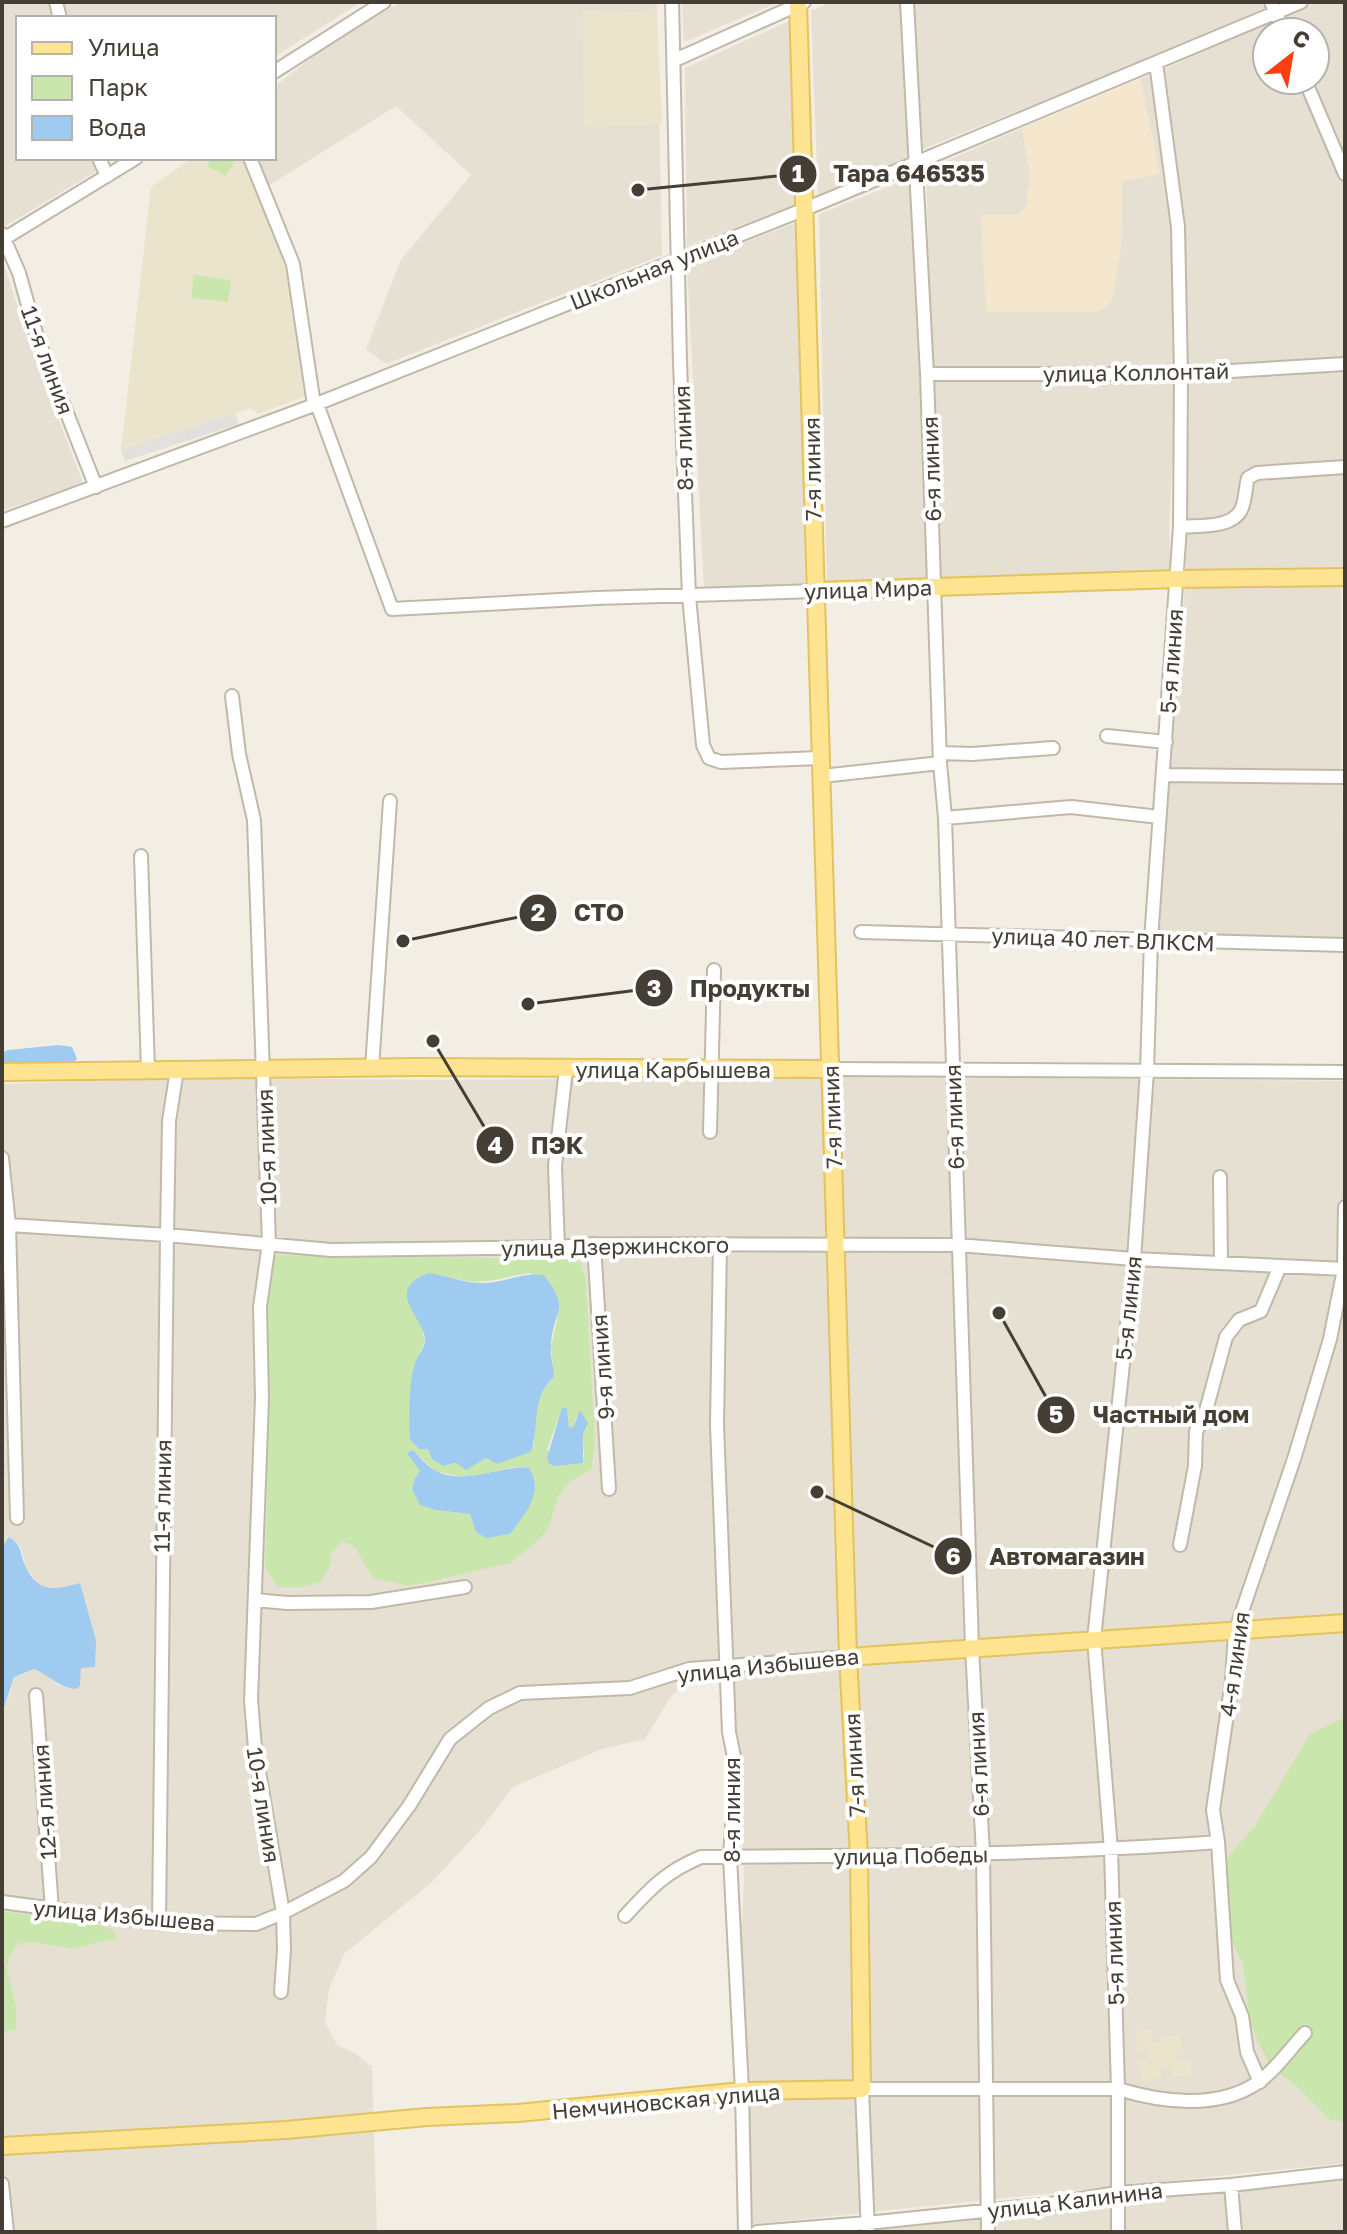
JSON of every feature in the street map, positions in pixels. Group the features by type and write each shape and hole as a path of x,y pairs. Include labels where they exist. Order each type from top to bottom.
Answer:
{"main road":[{"name":"7-я линия","path":"800,3 848,1657 859,1857 862,2089"},
{"name":"улица Мира","path":"815,591 1176,579 1345,577"},
{"name":"улица Карбышева","path":"2,1072 372,1068 831,1069"},
{"name":"улица Избышева","path":"848,1657 1345,1623"},
{"name":"Немчиновская улица","path":"2,2146 518,2113 742,2091 862,2089"}],"street":[{"path":"276,71 384,2"},
{"name":"8-я линия","path":"672,2 689,596 703,745 709,758 721,762 821,758"},
{"name":"6-я линия","path":"907,2 936,587 957,1245 983,1854 988,2232"},
{"name":"Школьная улица","path":"2,521 316,405 917,163 1156,63 1273,7 1301,2"},
{"path":"675,60 800,3"},
{"name":"5-я линия","path":"1118,2232 1118,2089 1111,1850 1094,1639 1134,1259 1147,1071 1151,940 1180,527 1178,227 1156,63"},
{"path":"1312,96 1345,174"},
{"path":"100,160 107,176"},
{"path":"3,237 133,160"},
{"path":"251,160 293,264 316,405"},
{"name":"11-я линия","path":"3,237 19,273 37,337 96,487"},
{"name":"улица Коллонтай","path":"927,374 1181,374 1345,364"},
{"name":"улица Мира","path":"316,405 392,609 815,591"},
{"path":"1180,527 1217,523 1236,517 1243,504 1248,478 1257,473 1345,467"},
{"name":"10-я линия","path":"232,696 239,754 254,820 269,1243 260,1307 262,1398 251,1700 255,1748 283,1913 281,1992"},
{"path":"1107,736 1166,742"},
{"path":"822,776 972,754 1053,748"},
{"path":"1164,775 1345,777"},
{"path":"372,1068 390,801"},
{"path":"945,818 1071,807 1159,817"},
{"path":"141,856 148,1070"},
{"name":"улица 40 лет ВЛКСМ","path":"861,932 1345,945"},
{"path":"710,1132 714,970"},
{"path":"558,1247 555,1166 566,1069"},
{"name":"улица Карбышева","path":"831,1069 1345,1072"},
{"name":"11-я линия","path":"159,1923 169,1121 177,1070"},
{"path":"2,1158 9,1225 17,1518"},
{"path":"1220,1177 1221,1263"},
{"name":"4-я линия","path":"1260,2082 1247,2052 1242,2016 1227,1980 1213,1810 1232,1680 1235,1632 1294,1459 1330,1339 1344,1269 1345,1207"},
{"name":"улица Дзержинского","path":"9,1225 331,1250 594,1244 957,1245 1134,1259 1344,1269"},
{"name":"9-я линия","path":"594,1244 609,1489"},
{"name":"8-я линия","path":"720,1244 717,1425 729,1732 736,1767 730,1857 742,2091 745,2232"},
{"path":"1180,1545 1195,1466 1196,1431 1204,1418 1226,1337 1239,1320 1261,1311 1280,1266"},
{"path":"1330,1339 1345,1342"},
{"path":"255,1600 287,1603 371,1602 465,1587"},
{"name":"улица Избышева","path":"2,1902 159,1923 256,1924 344,1881 371,1857 409,1806 450,1739 489,1708 520,1693 630,1688 689,1669 848,1657"},
{"name":"12-я линия","path":"36,1695 52,1909"},
{"name":"улица Победы","path":"625,1916 657,1880 701,1857 983,1854 1111,1850 1218,1842"},
{"name":"Немчиновская улица","path":"862,2089 1118,2089 1149,2098 1201,2101 1239,2093 1260,2082 1305,2033"},
{"name":"7-я линия","path":"862,2089 868,2228"},
{"name":"улица Калинина","path":"757,2232 868,2228 1117,2193 1231,2185 1345,2172"},
{"path":"2,2184 7,2232"},
{"path":"1231,2185 1235,2232"}],"shaded area":[{"path":"2,2 361,2 276,56 276,16 16,16 16,160 107,160 108,164 2,228"},
{"path":"402,2 657,2 662,255 386,364 366,349 401,260 471,175 396,106 268,186 256,160 276,160 276,85 344,32"},
{"path":"682,2 779,2 684,42"},
{"path":"831,2 900,2 910,160 818,195 811,11"},
{"path":"914,2 1265,2 1268,10 923,149"},
{"path":"1317,2 1345,2 1345,162 1317,96 1331,96 1331,16 1282,16"},
{"path":"583,11 642,12 657,16 662,124 584,127"},
{"path":"789,21 796,204 687,246 685,68"},
{"path":"1251,30 1251,96 1306,96 1345,187 1345,361 1187,370 1184,227 1160,71"},
{"path":"1152,74 1175,228 1177,371 932,370 926,170 1022,128 1030,175 1027,206 1017,215 982,215 1121,248 1122,181 1160,174 1140,79"},
{"path":"1140,79 1160,174 1122,182 1121,248 1112,301 1098,312 986,312 981,215 1017,215 1027,206 1030,175 1022,128"},
{"path":"189,160 244,160 288,273 304,397 258,414 251,408 121,450 151,187"},
{"path":"911,178 928,582 827,584 819,214"},
{"path":"797,222 805,585 704,590 687,265"},
{"path":"2,258 28,340 83,483 2,511"},
{"path":"1345,369 1345,571 1186,573 1187,378"},
{"path":"1176,378 1169,531 1171,574 940,582 932,379"},
{"path":"235,413 238,424 125,461 121,450"},
{"path":"1341,584 1341,771 1167,771 1185,588"},
{"path":"1167,783 1342,783 1345,939 1157,934"},
{"path":"838,1076 1345,1081 1345,1717 1310,1735 1256,1824 1227,1858 1234,1947 1243,1964 1250,2022 1272,2068 1296,2086 1330,2120 1345,2122 1345,2163 751,2222 749,2076 741,1949 744,1878 740,1757 733,1693 723,1678 711,1674 690,1677 670,1698 645,1739 602,1749 513,1787 480,1830 432,1882 344,1954 329,1989 325,2022 337,2045 356,2054 372,2067 377,2232 2,2232 2,2032 16,2028 16,2007 7,1970 9,1956 19,1943 72,1949 116,1938 95,1924 2,1911 2,1708 10,1694 14,1677 34,1669 46,1674 58,1685 80,1686 81,1668 96,1640 80,1584 51,1590 38,1584 26,1567 20,1545 4,1544 2,1563 2,1084 182,1078 465,1080","holes":["581,1263 586,1280 595,1439 592,1468 570,1482 559,1495 550,1524 373,1578 355,1548 342,1541 331,1554 265,1567 267,1502 262,1305"]},
{"path":"1151,2029 1153,2043 1161,2042 1160,2037 1180,2035 1182,2049 1176,2050 1178,2061 1190,2060 1192,2075 1172,2077 1170,2066 1160,2067 1161,2078 1142,2081 1140,2062 1150,2061 1149,2049 1138,2050 1136,2031"},
{"path":"1345,2176 1345,2232 1238,2232 1235,2196 1244,2187"},
{"path":"1214,2189 1222,2192 1227,2200 1231,2232 1122,2232 1121,2198"},
{"path":"1111,2202 1113,2206 1114,2232 992,2232 996,2214 1025,2214"},
{"path":"976,2217 985,2222 986,2232 873,2232 874,2226"}],"green space":[{"path":"211,160 234,162 226,176 207,166"},
{"path":"194,275 231,280 228,302 191,298"},
{"path":"273,1255 566,1259 581,1263 586,1280 595,1439 592,1469 570,1482 559,1495 550,1524 541,1538 510,1563 410,1586 373,1578 355,1548 342,1541 331,1554 329,1569 320,1582 302,1587 278,1587 265,1567 267,1502 262,1305","holes":["530,1273 558,1316 551,1346 554,1377 543,1392 537,1408 534,1445 497,1464 486,1458 443,1466 432,1459 428,1449 419,1449 410,1440 415,1364 425,1341 423,1333 452,1277 482,1282","562,1407 567,1408 569,1429 575,1426 576,1417 587,1428 583,1435 584,1458 547,1450","413,1450 435,1471 465,1478 515,1467 476,1532 470,1514 436,1510 415,1478 420,1471"]},
{"path":"1345,1717 1345,2122 1330,2120 1296,2086 1272,2068 1261,2048 1250,2022 1243,1964 1228,1926 1223,1878 1227,1858 1256,1824 1310,1734"},
{"path":"2,1911 95,1924 113,1930 117,1938 72,1949 19,1943 9,1956 7,1970 16,2007 16,2029 2,2032"}],"water":[{"path":"59,1045 72,1047 77,1059 73,1063 7,1065 2,1060 2,1053 8,1050"},
{"path":"429,1273 479,1283 544,1275 552,1287 559,1304 551,1346 554,1377 546,1385 539,1403 531,1452 497,1464 486,1458 466,1470 456,1463 443,1466 432,1459 428,1449 419,1449 410,1440 411,1381 425,1340 407,1296 408,1288 415,1280"},
{"path":"562,1407 567,1408 569,1428 574,1426 580,1410 588,1423 583,1435 583,1463 549,1464 547,1458"},
{"path":"413,1450 433,1469 447,1475 470,1476 529,1468 535,1486 531,1503 510,1534 486,1538 476,1532 470,1514 420,1505 412,1489 420,1471 407,1453"},
{"path":"9,1537 19,1547 30,1574 42,1585 55,1588 80,1583 96,1640 95,1667 81,1668 80,1686 76,1689 64,1686 34,1669 14,1677 2,1708 2,1563 4,1544"}],"place":[{"name":"Тара 646535","path":"638,190"},
{"name":"СТО","path":"403,941"},
{"name":"Продукты","path":"528,1004"},
{"name":"ПЭК","path":"433,1041"},
{"name":"Частный дом","path":"999,1313"},
{"name":"Автомагазин","path":"817,1492"}]}
